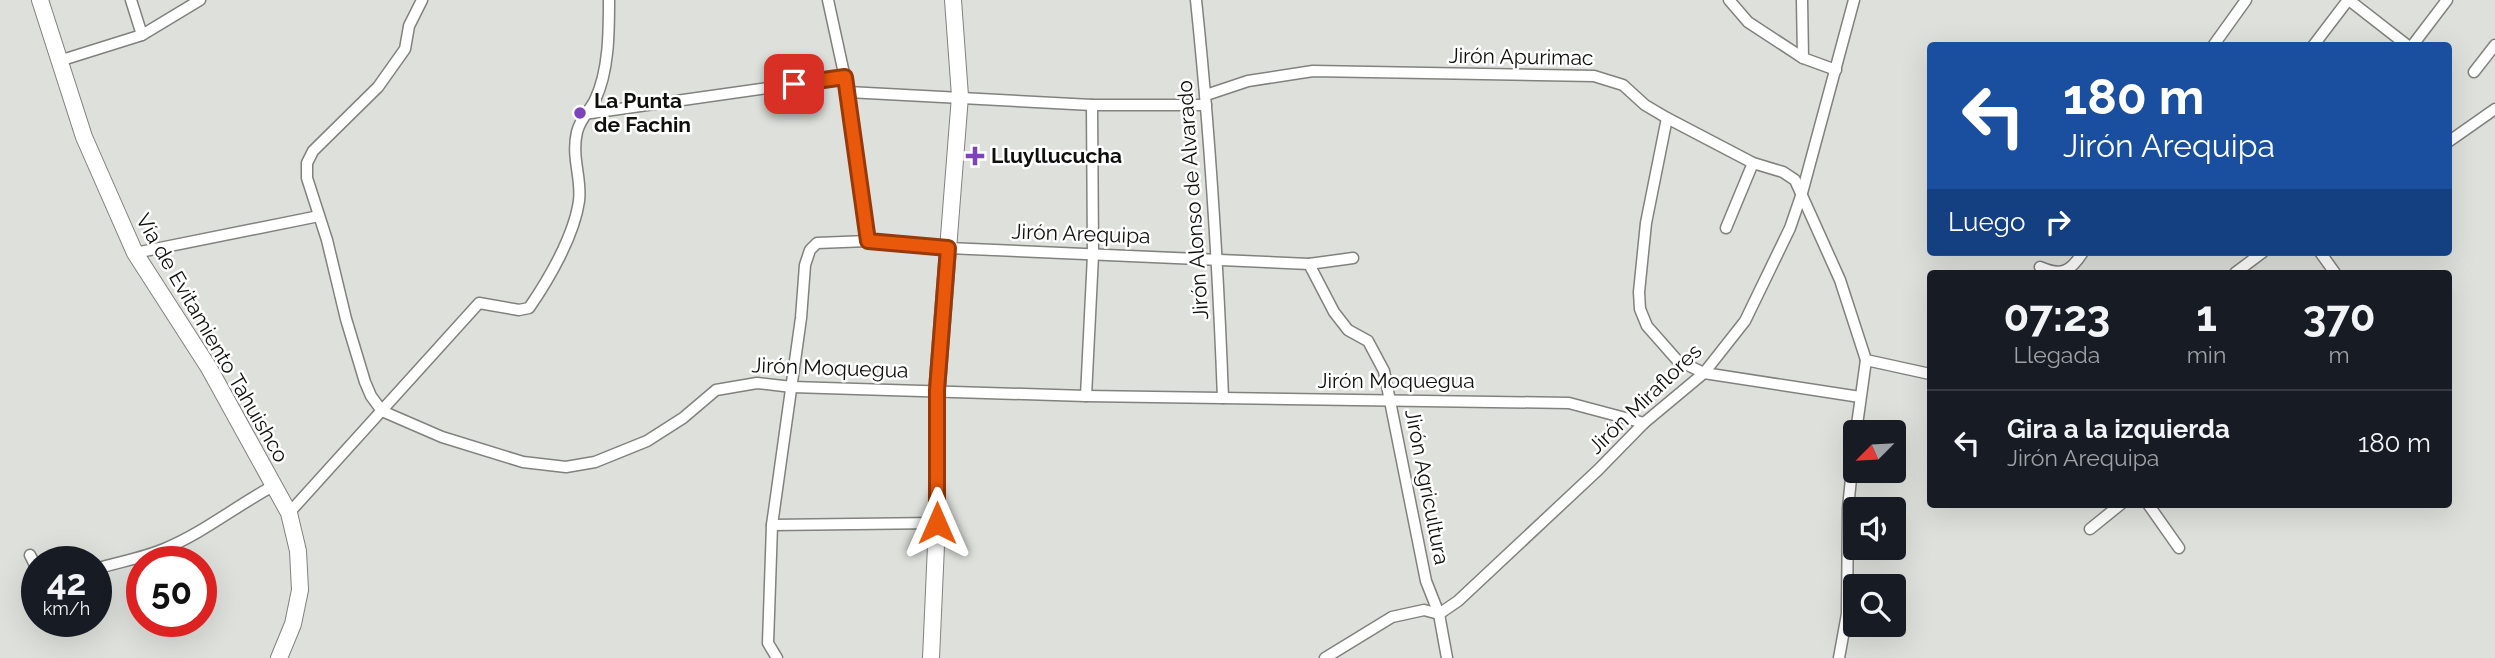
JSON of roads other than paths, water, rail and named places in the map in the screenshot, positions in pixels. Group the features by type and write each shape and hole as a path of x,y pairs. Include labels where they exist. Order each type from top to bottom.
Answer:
{"main road":[{"name":"Vía de Evitamiento Tahuishco","path":"40,0 84,137 135,253 209,368 289,513 298,551 300,590 293,624 279,658"},
{"path":"931,658 937,523 937,390 960,96 953,0"}],"street":[{"path":"131,0 142,34"},
{"path":"59,61 142,34 200,0"},
{"path":"382,411 365,382 307,178 307,163 313,151 378,87 405,49 410,26 422,0"},
{"path":"289,513 479,303 519,310 529,308 563,247 579,201 573,156 578,128 584,114 594,102 602,81 609,28 609,0"},
{"path":"828,0 848,92 868,241"},
{"name":"Jirón Alonso de Alvarado","path":"1196,0 1218,258 1223,398"},
{"path":"1729,0 1748,22 1803,58 1836,70"},
{"path":"1802,0 1803,58"},
{"name":"Jirón Miraflores","path":"1439,614 1458,601 1508,556 1644,423 1704,373 1745,321 1790,228 1802,193 1854,0"},
{"path":"2216,42 2246,0"},
{"path":"2316,42 2348,0 2405,42"},
{"path":"2413,42 2447,0"},
{"path":"2474,72 2495,46"},
{"name":"Jirón Apurimac","path":"848,92 1091,105 1206,100 1248,81 1313,71 1594,76 1623,85 1645,106 1753,163 1783,172 1795,180 1802,193"},
{"path":"584,114 845,77"},
{"path":"1086,396 1093,255 1091,105"},
{"path":"2452,139 2495,109"},
{"path":"1667,118 1646,223 1639,292 1640,309 1647,326 1677,360 1704,373 1860,397"},
{"path":"1726,228 1753,163"},
{"path":"1802,193 1840,280 1866,360 1857,420"},
{"path":"135,253 319,216"},
{"name":"Jirón Arequipa","path":"792,387 804,265 810,250 817,243 868,241 948,248 1308,264 1353,258"},
{"path":"2068,270 2081,256"},
{"name":"Jirón Agricultura","path":"1308,264 1334,312 1348,330 1368,341 1384,371 1426,581 1439,614 1447,658"},
{"path":"2040,267 2048,270"},
{"path":"1866,360 1927,373"},
{"name":"Jirón Moquegua","path":"382,411 442,437 512,458 566,467 595,462 648,441 683,418 716,390 757,383 792,387 1086,396 1569,403 1644,423"},
{"path":"778,658 768,643 772,525 792,387"},
{"path":"1839,658 1847,614 1851,483"},
{"path":"112,564 163,550 207,528 242,503 273,486"},
{"path":"2090,529 2116,508"},
{"path":"2151,508 2179,548"},
{"path":"772,525 937,523"},
{"path":"1325,658 1392,617 1424,610 1439,614"}],"place":[{"name":"La Punta de Fachin","path":"580,113"},
{"name":"Lluyllucucha","path":"975,156"}]}
